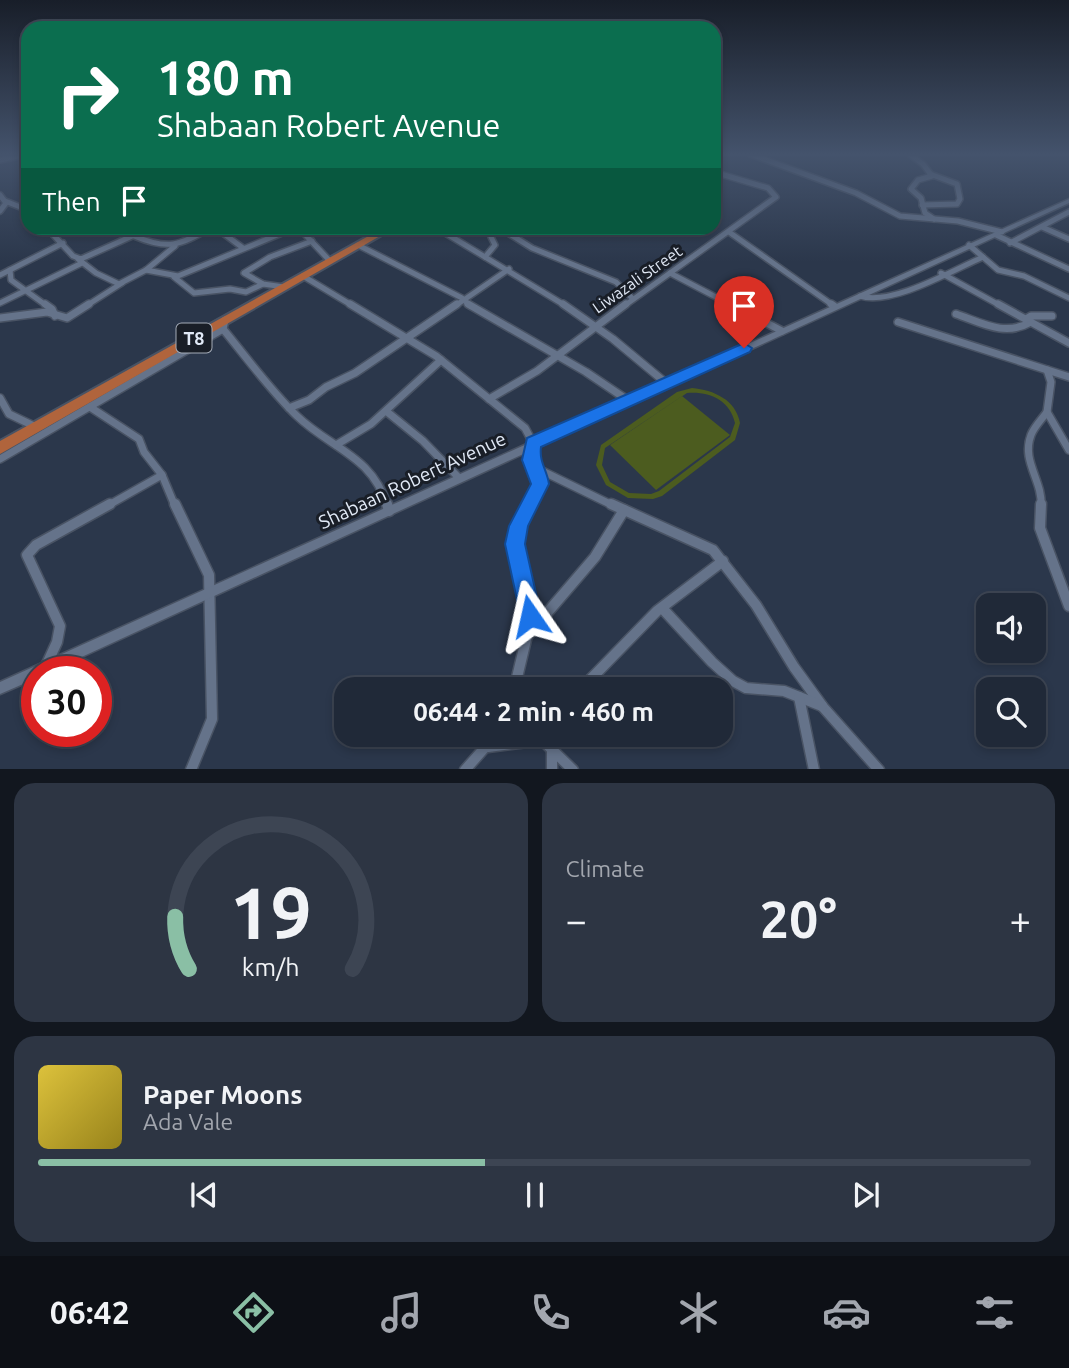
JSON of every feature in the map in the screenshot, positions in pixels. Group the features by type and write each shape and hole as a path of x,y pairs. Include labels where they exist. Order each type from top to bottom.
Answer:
{"highway":[{"name":"T8","path":"0,448 224,325 329,260 376,235"}],"street":[{"name":"Liwazali Street","path":"489,400 537,371 555,355 729,232 776,196 770,190"},
{"path":"848,190 900,216 962,222 999,234 1010,243 1069,269"},
{"path":"913,190 921,197 925,213 935,219"},
{"path":"922,205 956,204 960,199 958,190"},
{"path":"0,195 5,201 21,207"},
{"path":"0,211 5,201"},
{"path":"13,204 21,201"},
{"name":"Shabaan Robert Avenue","path":"69,656 1069,201"},
{"path":"1010,243 1069,212"},
{"path":"1042,227 1069,239"},
{"path":"729,232 834,306"},
{"path":"54,235 80,261 111,281 122,283"},
{"path":"0,318 38,313 63,319 72,316 146,270 175,246 196,235"},
{"path":"225,235 243,248"},
{"path":"174,277 271,235"},
{"path":"304,235 329,260"},
{"path":"449,235 509,269 634,355 666,383"},
{"path":"511,235 531,247 597,272 629,291 633,299"},
{"path":"0,303 37,282 58,278 80,261 134,236 158,246 175,246"},
{"path":"485,257 495,245 491,237"},
{"path":"284,287 263,284 244,272 270,257 312,242"},
{"path":"0,275 63,243"},
{"path":"358,245 461,299 629,401"},
{"path":"969,245 998,270 1024,276 1069,298"},
{"path":"860,296 873,300 892,296 983,257"},
{"path":"289,408 309,401 326,387 350,376 509,269"},
{"path":"10,270 11,280 52,309 55,316"},
{"path":"146,270 174,277 194,293 230,289 246,292 263,284"},
{"path":"670,273 782,331"},
{"path":"942,273 1069,343"},
{"path":"303,276 441,360 525,428 533,443 530,458 540,481 537,493"},
{"path":"956,314 1008,331 1020,329 1031,316 1052,316"},
{"path":"898,322 1069,377"},
{"path":"0,459 224,325 289,408 306,424 351,452 388,500 389,511"},
{"path":"336,444 359,433 441,360"},
{"path":"1047,370 1051,382 1047,412 1031,435 1028,459 1042,493 1040,528 1069,606"},
{"path":"0,398 15,419 37,427"},
{"path":"90,407 139,439 151,463 162,475 192,545 207,570 212,719 191,769"},
{"path":"386,411 423,441 459,478"},
{"path":"1047,412 1069,450"},
{"path":"535,467 667,531 713,550 756,605 794,667 823,707 879,769"},
{"path":"52,656 60,626 27,555 29,551 162,475"},
{"path":"517,677 529,634 530,616 515,538 522,519 551,475"},
{"path":"529,634 595,556 625,510"},
{"path":"593,677 662,608 723,561"},
{"path":"662,608 708,658 738,684 751,689 760,687 799,696 823,707"},
{"name":"Shabaan Robert Avenue","path":"0,688 21,678"},
{"path":"799,696 814,769"},
{"path":"465,769 488,747"},
{"path":"552,749 552,769"},
{"path":"552,749 573,769"}],"green space":[{"path":"700,389 729,402 740,423 735,440 662,496 653,499 628,498 606,485 596,465 601,445 677,392","holes":["687,393 711,396 728,408 735,423 730,437 659,491 651,494 629,493 610,482 602,465 605,448"]},
{"path":"682,396 730,435 656,490 610,445"}],"route":[{"path":"530,616 515,538 540,484 539,476 530,460 533,443 744,348"}]}
